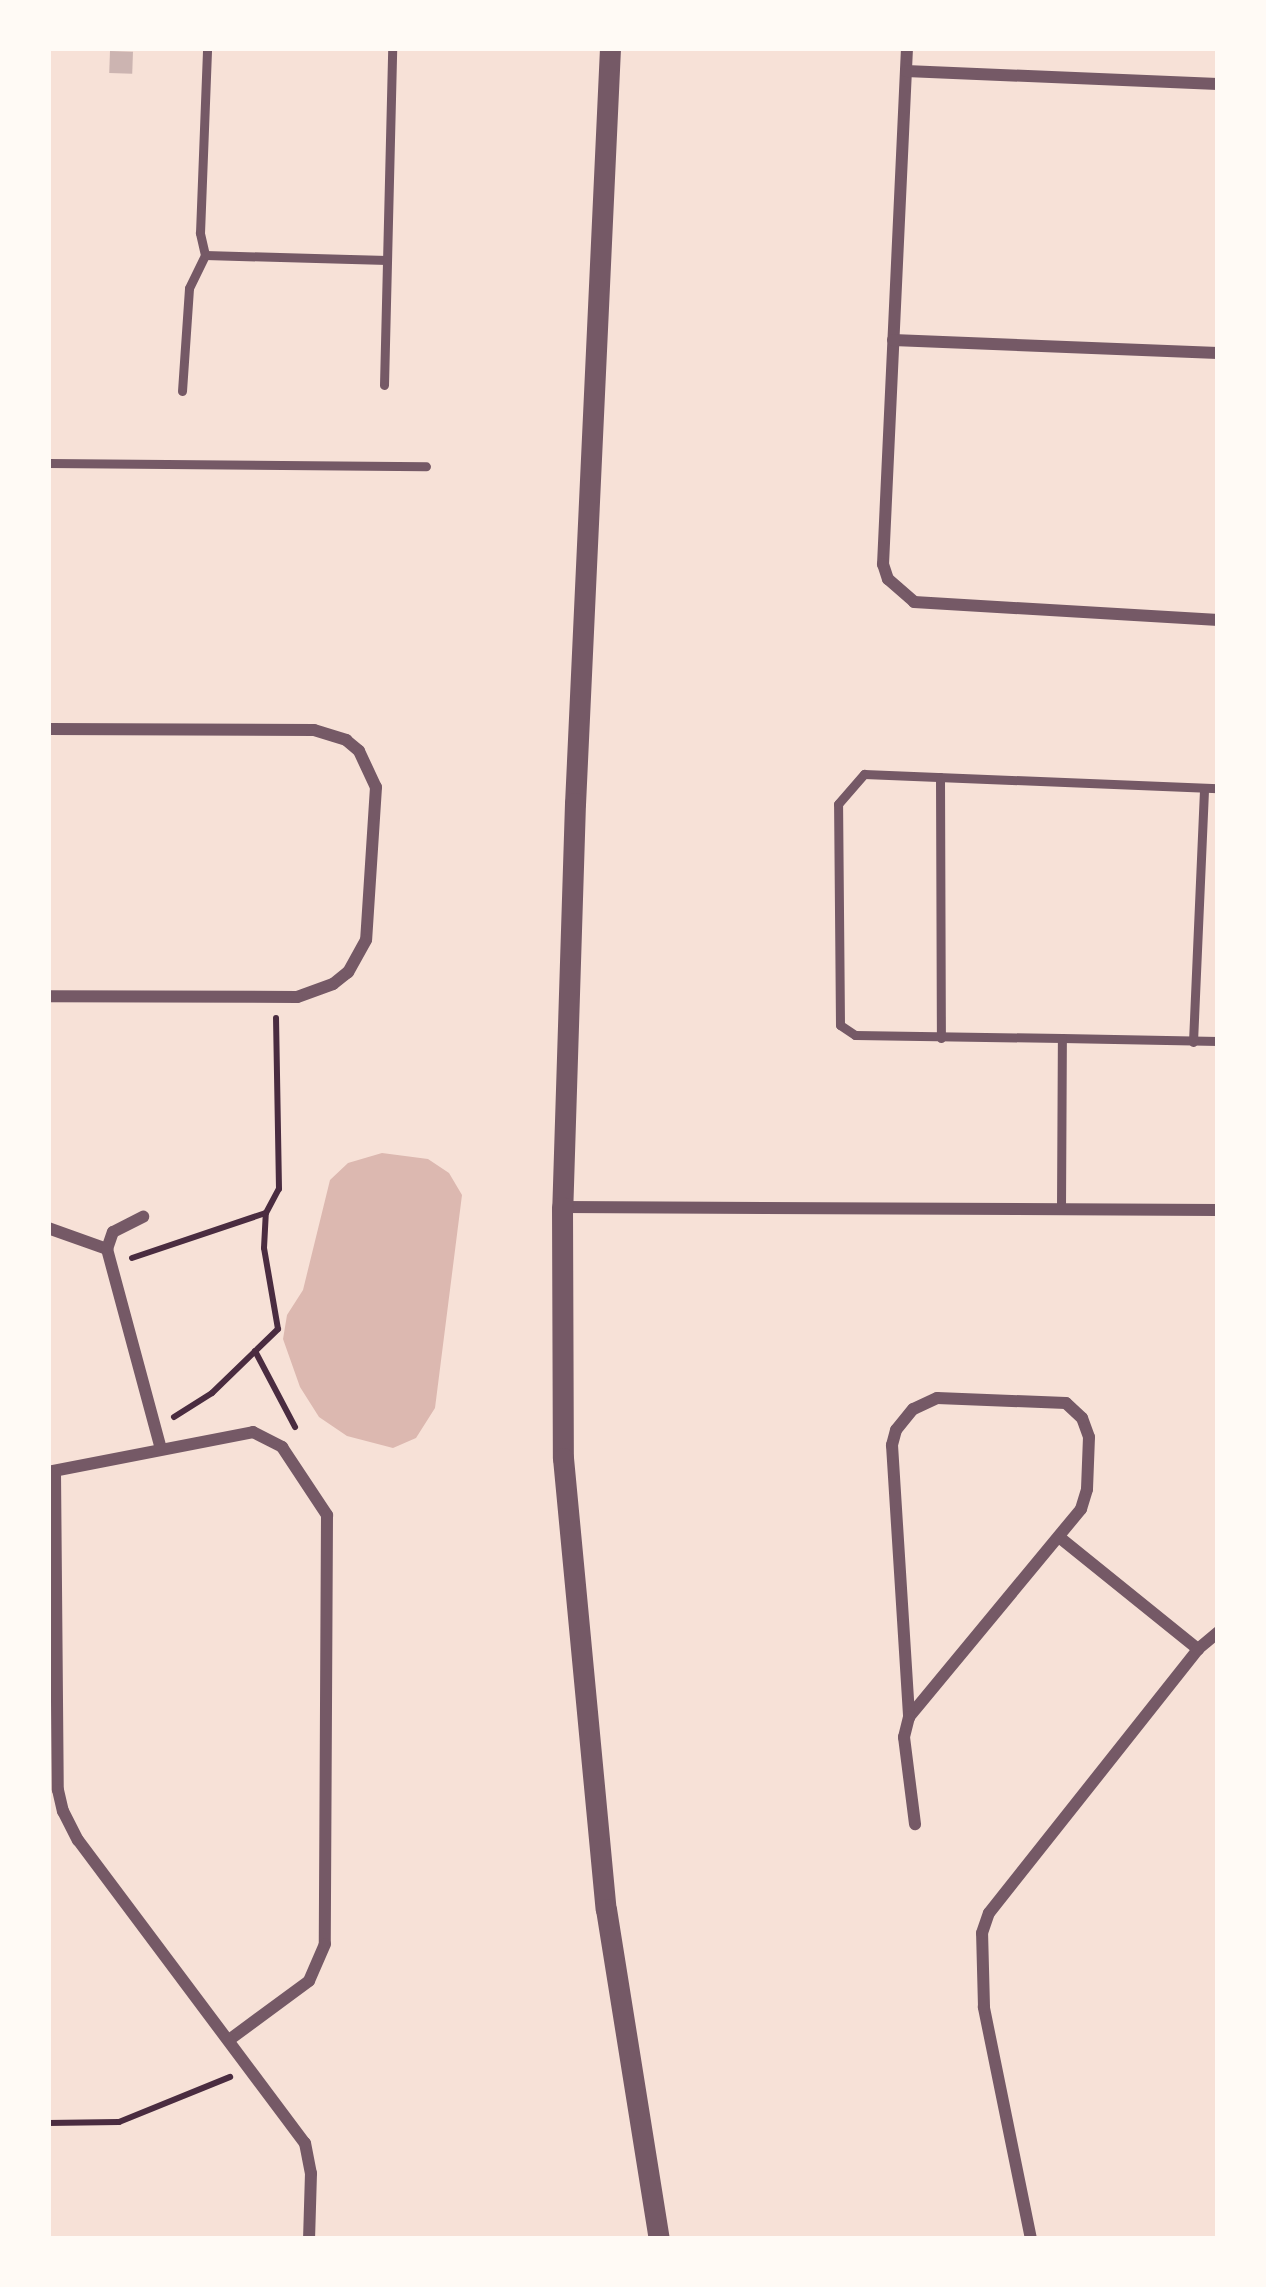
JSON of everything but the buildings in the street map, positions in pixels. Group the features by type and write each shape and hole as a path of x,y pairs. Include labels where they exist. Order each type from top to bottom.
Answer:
{"street":[{"path":"610,48 562,1207 566,1539 619,2008 658,2239"},
{"path":"907,48 883,564 896,592 914,602 1218,620"},
{"path":"906,71 1218,84"},
{"path":"892,340 1218,352"},
{"path":"48,729 314,730 346,740 359,751 376,787 366,940 348,972 333,984 316,992 279,997 48,996"},
{"path":"562,1207 1218,1210"},
{"path":"143,1217 113,1232 107,1249 161,1449"},
{"path":"48,1228 107,1249"},
{"path":"909,1717 1081,1509 1087,1489 1089,1437 1076,1410 1055,1400 937,1398 904,1417 892,1445 909,1717 904,1737 915,1824"},
{"path":"229,2040 309,1981 325,1944 330,1531 320,1500 289,1456 274,1439 253,1432 52,1472 58,1790 78,1840 305,2143 311,2173 309,2239"},
{"path":"1059,1537 1198,1649"},
{"path":"1031,2239 984,2007 982,1933 989,1913 1198,1649 1218,1632"}],"lane":[{"path":"182,391 189,288 205,255 200,233 207,48"},
{"path":"384,385 392,48"},
{"path":"205,255 387,260"},
{"path":"48,463 426,466"},
{"path":"1218,788 864,774 838,804 837,1019 855,1035 1218,1041"},
{"path":"940,777 941,1038"},
{"path":"1193,1042 1204,788"},
{"path":"1060,1209 1062,1038"}],"path":[{"path":"154,1422 175,1417 212,1393 278,1329 264,1248 266,1213 279,1190 274,1028 279,997"},
{"path":"112,1269 183,1238 266,1213"},
{"path":"255,1352 286,1405 300,1442 289,1456"},
{"path":"48,2123 119,2122 250,2068"}],"shaded area":[{"path":"382,1153 428,1159 449,1173 462,1195 435,1408 416,1438 393,1448 347,1436 319,1417 300,1387 283,1339 287,1315 303,1290 330,1180 348,1163"}]}
